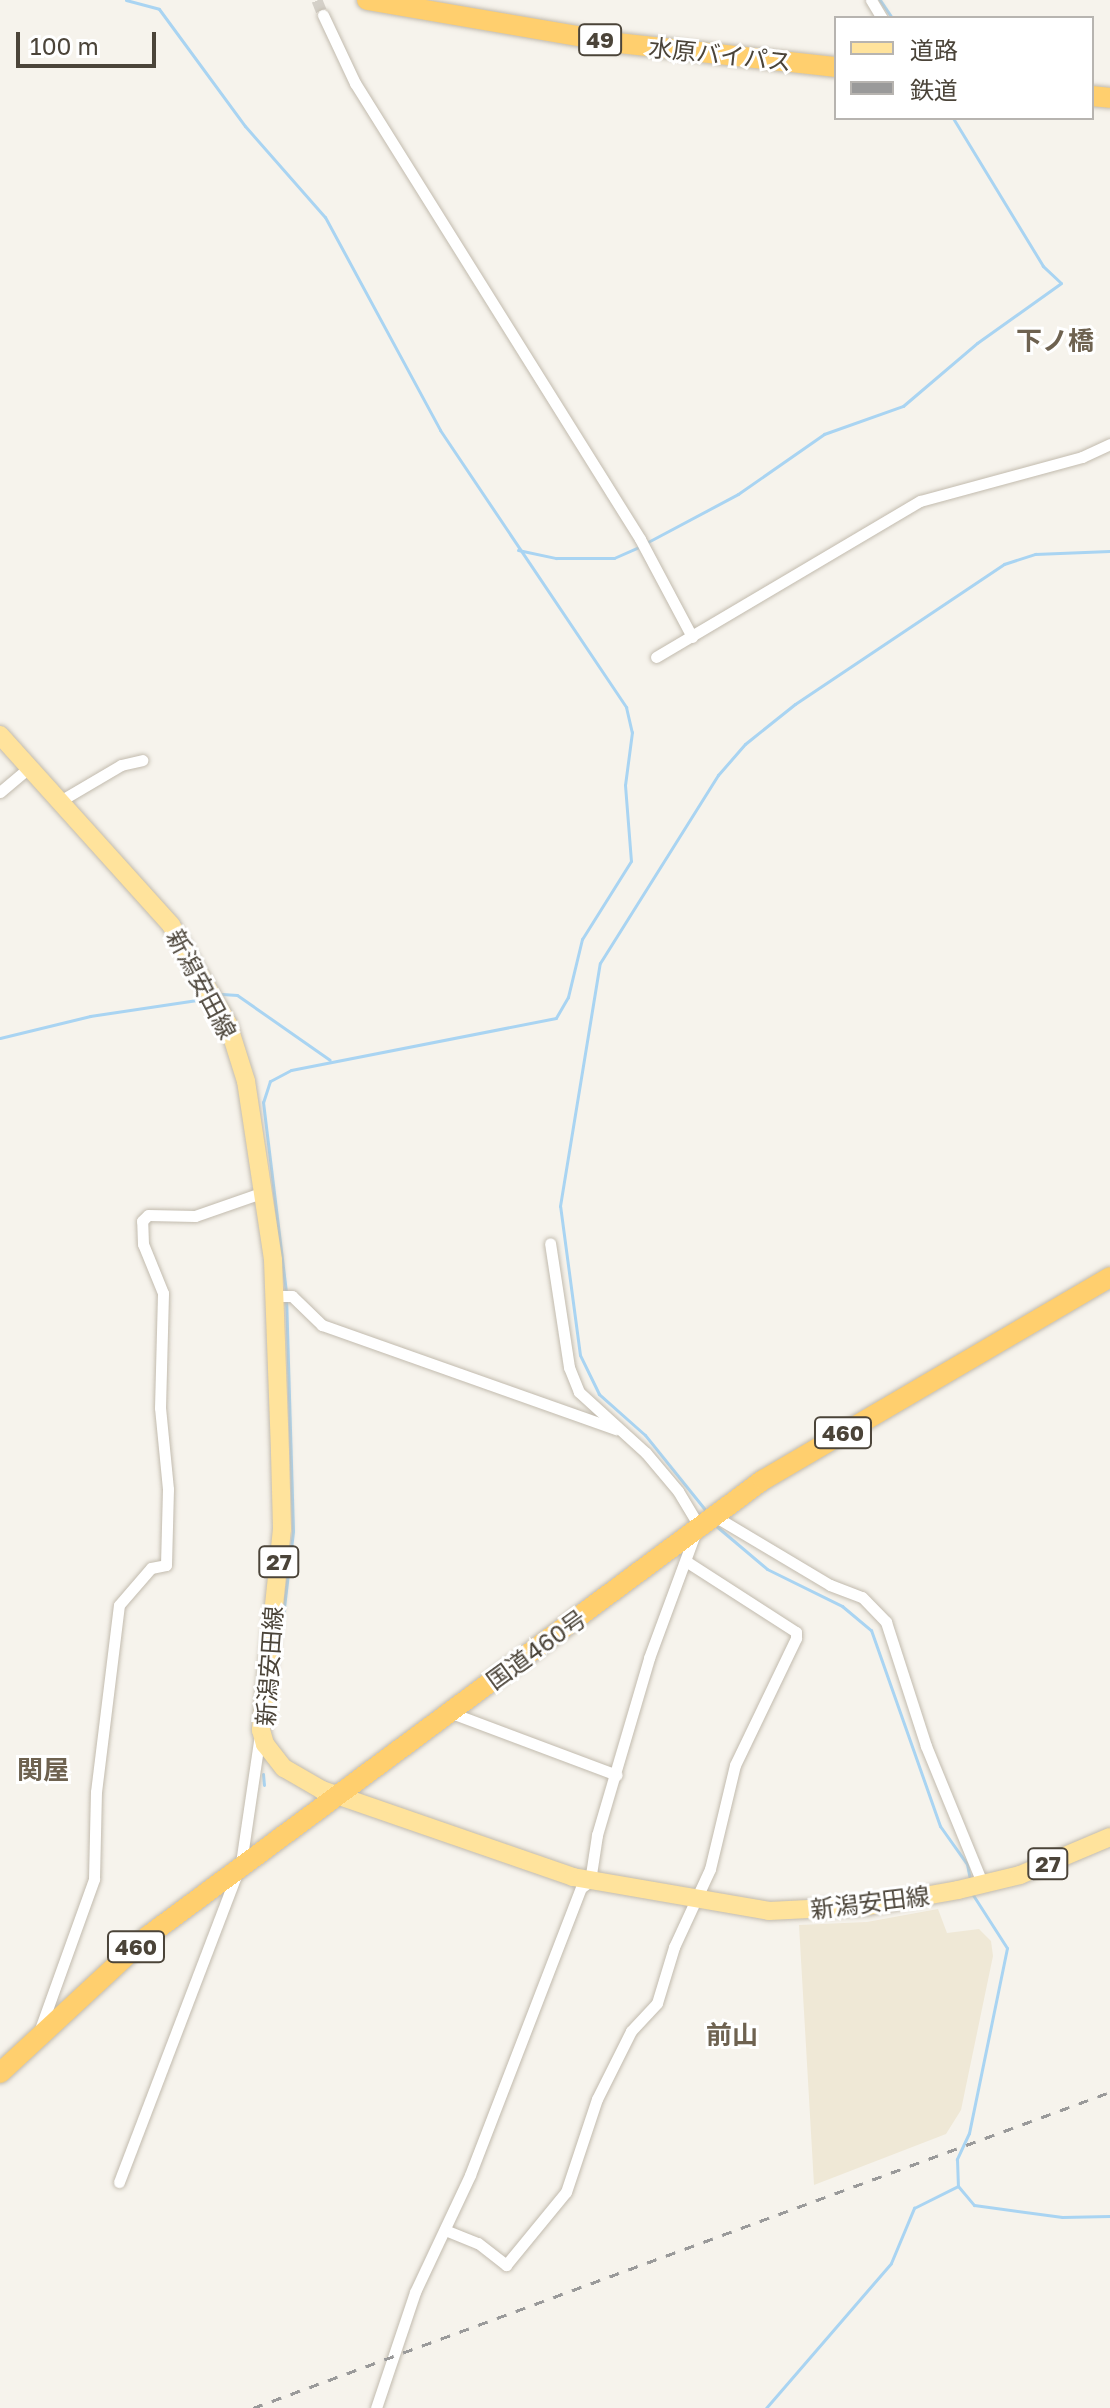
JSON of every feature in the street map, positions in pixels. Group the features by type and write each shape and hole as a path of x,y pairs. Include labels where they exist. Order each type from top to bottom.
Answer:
{"highway":[{"name":"水原バイパス","path":"367,0 618,43 834,67"},
{"name":"国道460号","path":"0,2073 148,1936 241,1863 342,1794 763,1480 1110,1277"}],"main road":[{"name":"新潟安田線","path":"0,735 171,925 212,993 246,1081 264,1192 276,1296 282,1529 261,1730 265,1744 284,1768 322,1790 342,1794 590,1881 694,1901 815,1911 958,1890 983,1885 1110,1837"}],"street":[{"path":"323,15 355,83 640,539 692,637"},
{"path":"656,657 920,501 1082,457 1110,444"},
{"path":"60,801 121,765 142,760"},
{"path":"0,792 29,768"},
{"path":"37,2039 94,1879 96,1792 119,1605 151,1568 166,1565 168,1489 160,1408 163,1293 143,1244 142,1221 148,1215 195,1216 264,1192"},
{"path":"550,1243 569,1367 579,1392 621,1430 678,1491 696,1521 830,1585 862,1597 886,1622 926,1746 983,1885"},
{"path":"276,1296 292,1296 322,1325 621,1430"},
{"path":"376,2408 415,2292 445,2230 581,1888 590,1881 597,1835 649,1658 686,1561 705,1524"},
{"path":"445,2230 478,2243 506,2265 566,2192 597,2099 631,2031 657,2003 694,1901 710,1869 735,1765 796,1638 796,1632 686,1561"},
{"path":"449,1712 617,1775"},
{"path":"119,2182 241,1863 261,1730"}],"shaded area":[{"path":"938,1909 947,1933 979,1929 991,1941 993,1956 961,2110 946,2134 814,2185 799,1925 867,1922"}],"waterway":[{"path":"126,0 159,9 245,126 325,217 440,430 626,707 632,732 625,785 631,861 582,939 568,997 556,1018 291,1070 270,1081 263,1102 286,1293"},
{"path":"880,0 891,16"},
{"path":"646,543 738,494 824,434 903,406 977,343 1061,283 1043,266 954,120"},
{"path":"518,550 556,558 614,558 639,547"},
{"path":"707,1512 645,1435 599,1394 580,1355 560,1206 600,963 718,775 745,744 795,704 1004,564 1035,554 1110,551"},
{"path":"222,994 237,995 330,1060"},
{"path":"0,1038 90,1016 204,999"},
{"path":"274,1691 293,1531 286,1300"},
{"path":"715,1525 767,1569 842,1606 871,1630 940,1826 967,1864 970,1879"},
{"path":"263,1774 264,1785"},
{"path":"973,1895 1007,1948 969,2133 957,2159 958,2186 974,2205 1062,2217 1110,2216"},
{"path":"766,2408 891,2263 914,2208 958,2186"}],"tunnel":[{"path":"317,0 323,15"}],"railway":[{"path":"253,2408 1110,2092"}],"district":[{"name":"下ノ橋","path":"1055,341"},
{"name":"関屋","path":"43,1770"},
{"name":"前山","path":"732,2035"}]}
